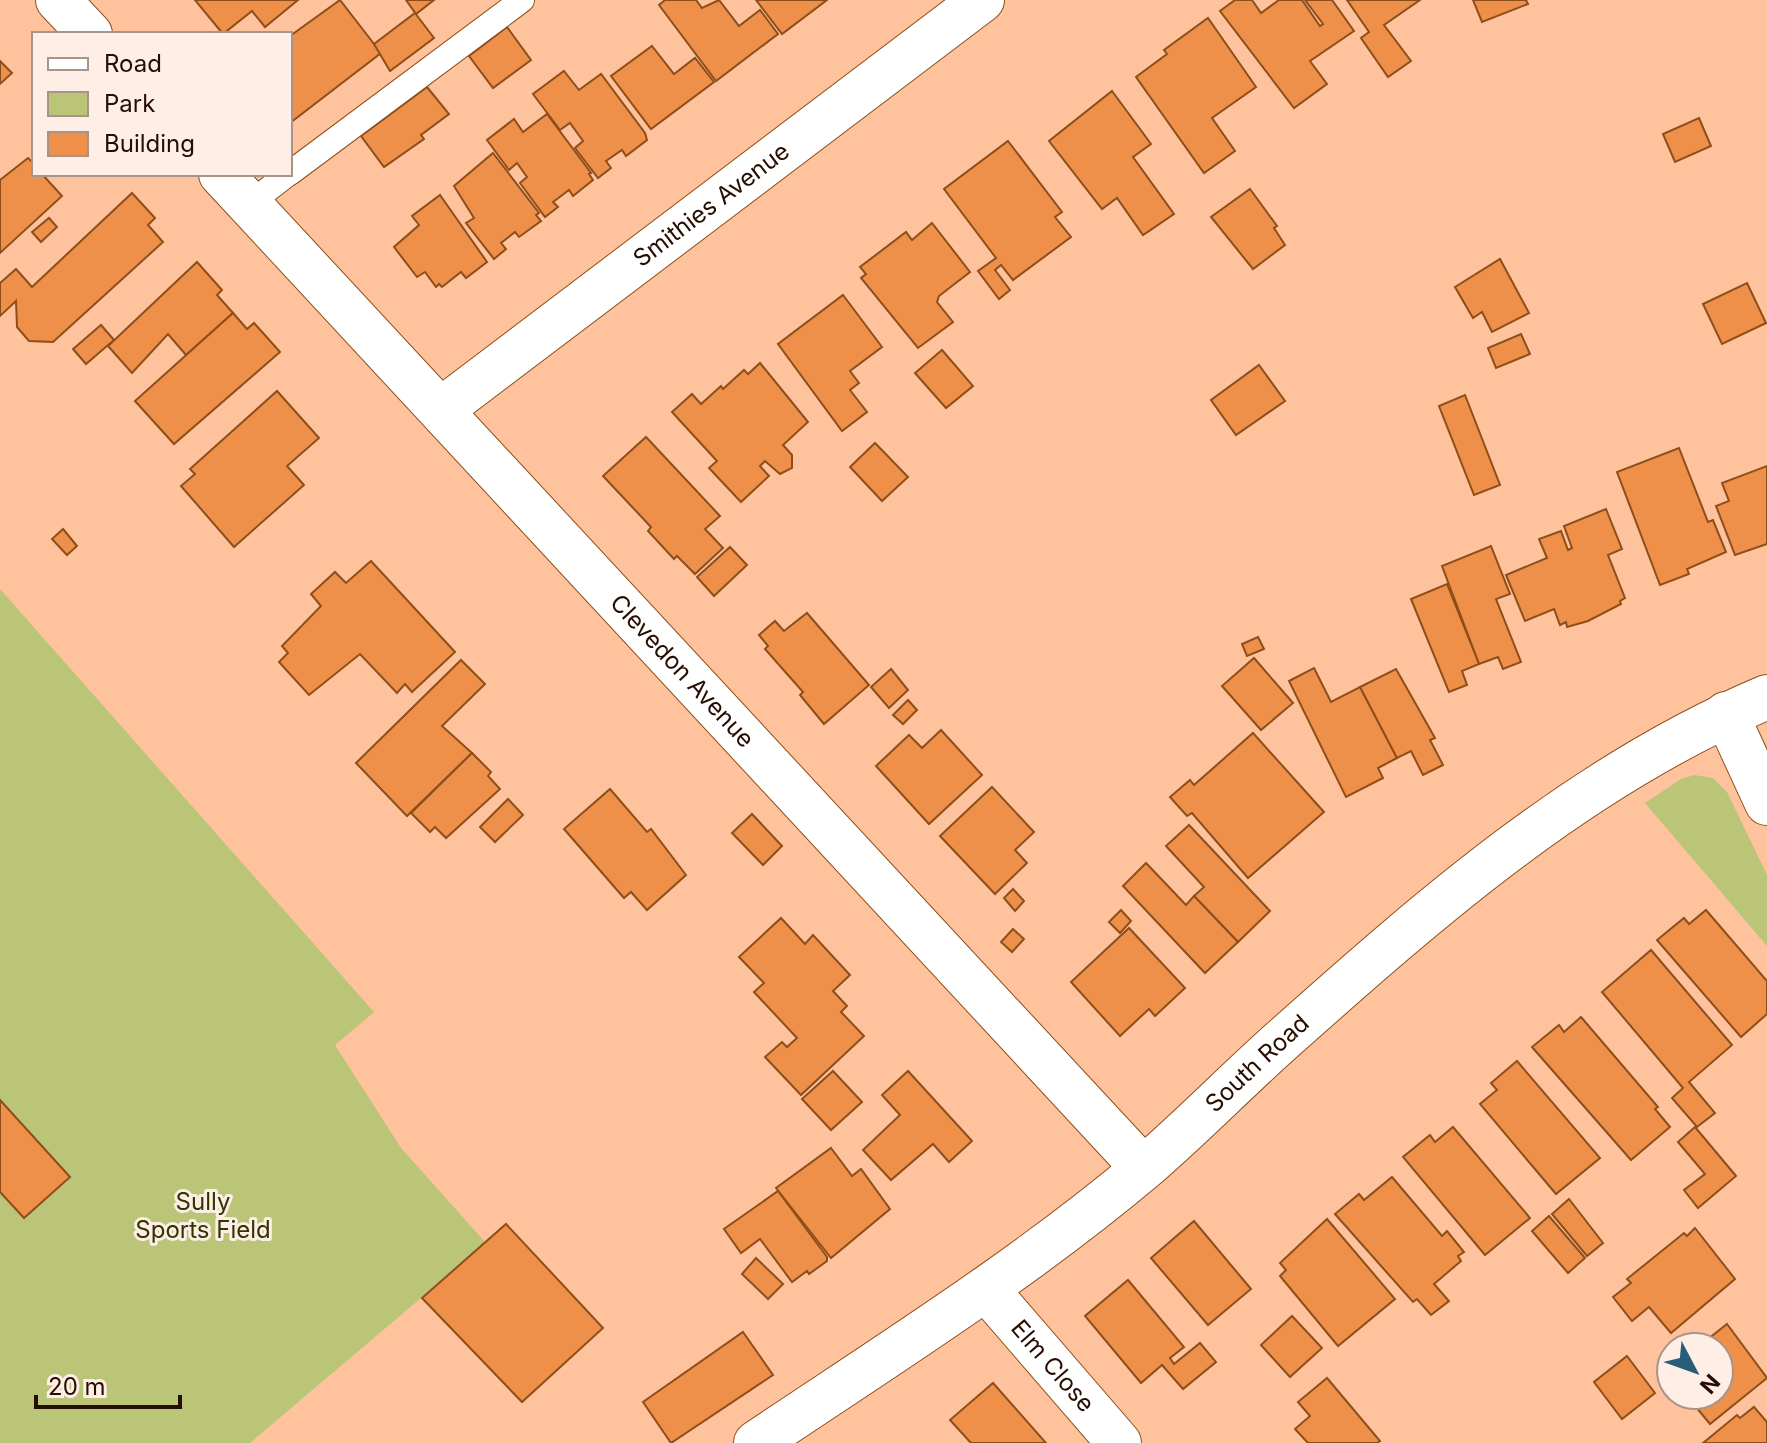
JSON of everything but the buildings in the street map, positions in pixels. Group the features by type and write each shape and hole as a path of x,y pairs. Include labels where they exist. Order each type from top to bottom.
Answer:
{"street":[{"path":"58,0 88,32"},
{"name":"Smithies Avenue","path":"442,409 982,0"},
{"name":"Clevedon Avenue","path":"235,189 1143,1168"},
{"name":"South Road","path":"756,1443 986,1289 1143,1168 1334,995 1439,904 1542,822 1619,771 1726,714 1767,697"},
{"path":"1726,714 1767,803"},
{"name":"Elm Close","path":"986,1289 1119,1443"}],"lane":[{"path":"292,171 522,0"},
{"path":"235,189 279,176"}],"green space":[{"name":"Sully Sports Field","path":"0,589 374,1012 335,1045 401,1148 486,1243 250,1443 0,1443"},
{"path":"1694,775 1713,778 1727,792 1767,875 1767,946 1645,803 1681,779"}]}
